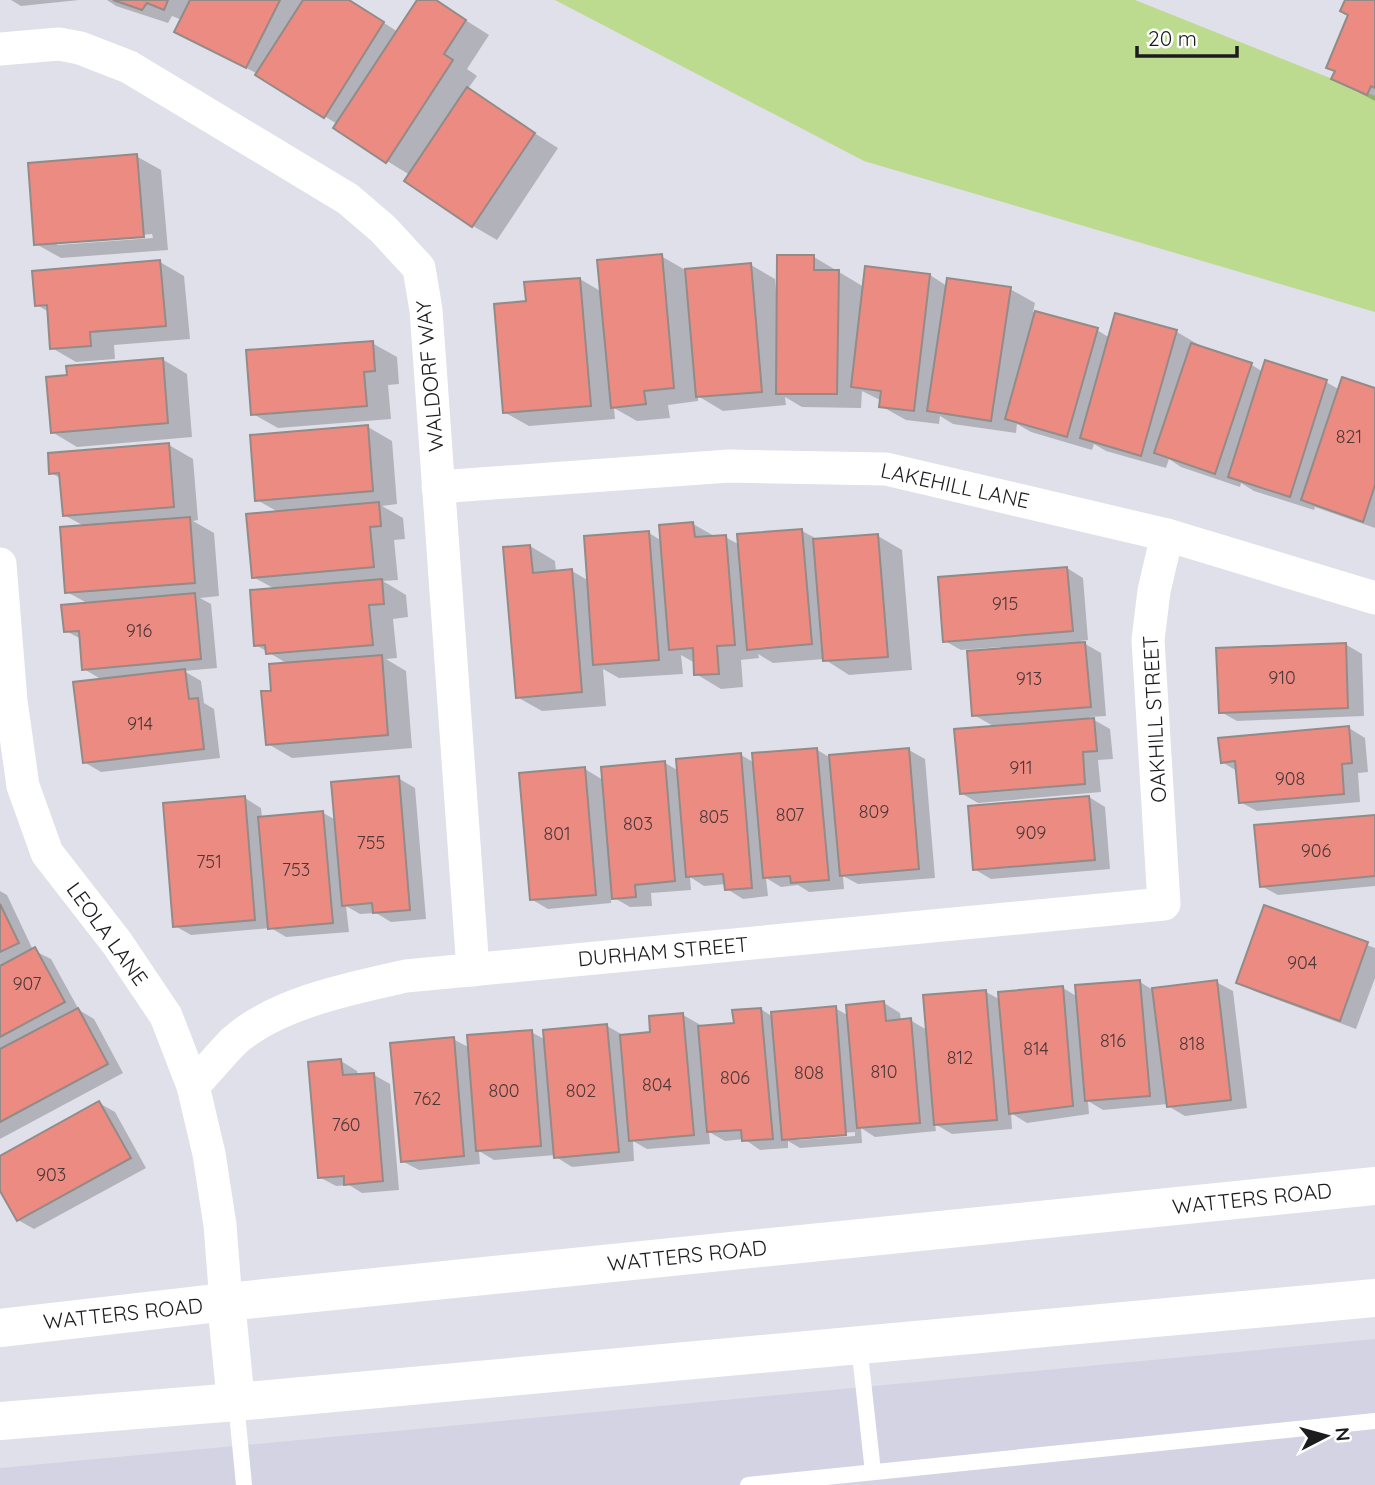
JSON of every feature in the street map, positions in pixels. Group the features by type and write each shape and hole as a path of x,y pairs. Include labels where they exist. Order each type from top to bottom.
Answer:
{"main road":[{"name":"WATTERS ROAD","path":"0,1328 226,1302 1375,1186"},
{"path":"0,1421 236,1402 1375,1298"},
{"path":"226,1302 236,1402"}],"street":[{"name":"WALDORF WAY","path":"0,49 59,44 80,48 129,67 348,199 383,229 419,268 426,310 473,970"},
{"name":"LAKEHILL LANE","path":"438,487 729,466 886,469 1167,534 1375,598"},
{"name":"OAKHILL STREET","path":"1164,904 1148,640 1154,591 1167,534"},
{"name":"LEOLA LANE","path":"0,564 11,701 23,786 47,853 117,943 166,1016 194,1086 220,1225 226,1302"},
{"name":"DURHAM STREET","path":"194,1086 236,1040 282,1011 344,990 407,976 1164,904"}],"lane":[{"path":"859,1345 873,1472"},
{"path":"236,1402 244,1485"},
{"path":"748,1485 1375,1421"}],"shaded area":[{"path":"1375,1339 1375,1485 0,1485 0,1468"}],"green space":[{"path":"555,0 1135,0 1375,96 1375,312 864,161"}],"building":[{"path":"113,0 168,0 164,10 147,3 142,10"},
{"path":"190,0 280,0 246,68 174,32"},
{"path":"303,0 349,0 384,22 324,118 255,75"},
{"path":"417,0 436,0 466,20 444,54 453,60 386,163 333,128"},
{"path":"1345,0 1375,0 1375,88 1371,86 1367,95 1331,79 1335,71 1326,68 1348,15 1340,11"},
{"path":"467,87 535,133 472,227 404,181"},
{"path":"137,154 144,237 34,245 28,163"},
{"path":"662,254 674,388 644,391 646,404 611,408 597,260"},
{"path":"777,255 814,255 814,270 839,270 837,394 776,394"},
{"path":"160,260 166,326 90,332 91,346 50,349 47,305 35,306 32,271"},
{"path":"751,263 762,392 696,397 685,269"},
{"path":"865,266 930,274 914,411 879,407 881,391 851,387"},
{"path":"580,278 591,406 503,413 494,304 526,301 524,282"},
{"path":"947,278 1011,287 991,421 927,411"},
{"path":"1035,311 1098,328 1067,437 1005,419"},
{"path":"1115,313 1177,330 1141,456 1080,438"},
{"path":"373,341 375,371 364,372 367,406 251,415 246,350"},
{"path":"1191,343 1252,363 1215,474 1154,453"},
{"path":"163,358 168,423 51,433 46,377 67,375 66,366"},
{"path":"1265,360 1327,380 1290,497 1228,477"},
{"path":"1342,377 1375,388 1375,485 1363,522 1301,500"},
{"path":"368,425 373,491 255,501 250,435"},
{"path":"169,443 174,507 63,516 59,473 49,474 48,453"},
{"path":"379,502 381,526 370,527 374,567 252,578 246,514"},
{"path":"190,517 195,583 65,593 60,527"},
{"path":"693,522 695,537 726,535 735,645 717,646 719,674 694,675 693,648 669,650 659,525"},
{"path":"802,529 812,644 747,650 737,534"},
{"path":"649,531 659,660 593,665 584,536"},
{"path":"878,534 888,657 823,661 813,539"},
{"path":"530,545 533,573 572,569 582,692 516,698 503,547"},
{"path":"1067,567 1073,631 943,642 938,577"},
{"path":"382,579 384,604 369,605 373,645 266,654 265,645 254,646 250,590"},
{"path":"195,593 201,659 82,670 79,631 64,632 61,605"},
{"path":"1085,642 1091,707 972,716 967,651"},
{"path":"1346,643 1348,708 1219,713 1216,648"},
{"path":"382,655 388,735 266,745 261,691 271,691 269,664"},
{"path":"185,669 189,699 198,698 204,749 83,763 73,682"},
{"path":"1094,718 1097,751 1083,752 1085,784 960,794 954,729"},
{"path":"1349,726 1352,763 1342,764 1344,794 1239,803 1235,761 1221,763 1218,738"},
{"path":"817,748 829,880 791,883 790,876 763,878 752,753"},
{"path":"909,748 919,869 840,876 829,755"},
{"path":"741,753 752,888 725,890 723,874 686,877 676,759"},
{"path":"665,761 675,881 635,885 636,897 612,899 601,767"},
{"path":"585,767 596,895 530,900 519,773"},
{"path":"399,776 410,910 373,913 372,903 342,906 331,782"},
{"path":"245,796 255,920 173,927 163,803"},
{"path":"1089,796 1095,860 973,870 968,806"},
{"path":"323,811 333,923 268,929 258,817"},
{"path":"1375,815 1375,876 1260,887 1254,825"},
{"path":"0,904 19,943 0,952"},
{"path":"1264,905 1368,942 1340,1021 1236,983"},
{"path":"35,947 65,1002 0,1037 0,966"},
{"path":"1140,980 1150,1096 1085,1101 1075,985"},
{"path":"1217,980 1231,1100 1167,1107 1152,988"},
{"path":"1063,986 1073,1106 1009,1114 998,992"},
{"path":"986,990 997,1120 934,1125 923,995"},
{"path":"884,1001 886,1021 911,1018 920,1123 857,1128 846,1005"},
{"path":"836,1006 846,1135 782,1140 771,1012"},
{"path":"78,1008 108,1064 0,1122 0,1049"},
{"path":"761,1008 773,1139 742,1141 741,1130 707,1132 698,1026 734,1023 732,1010"},
{"path":"683,1013 694,1135 629,1141 620,1035 650,1032 649,1016"},
{"path":"607,1024 619,1152 554,1158 543,1030"},
{"path":"532,1030 541,1146 476,1151 467,1035"},
{"path":"454,1037 464,1156 401,1162 390,1043"},
{"path":"341,1059 343,1075 374,1073 383,1181 344,1185 344,1176 318,1178 308,1062"},
{"path":"99,1101 131,1158 17,1221 0,1191 0,1156"}]}
